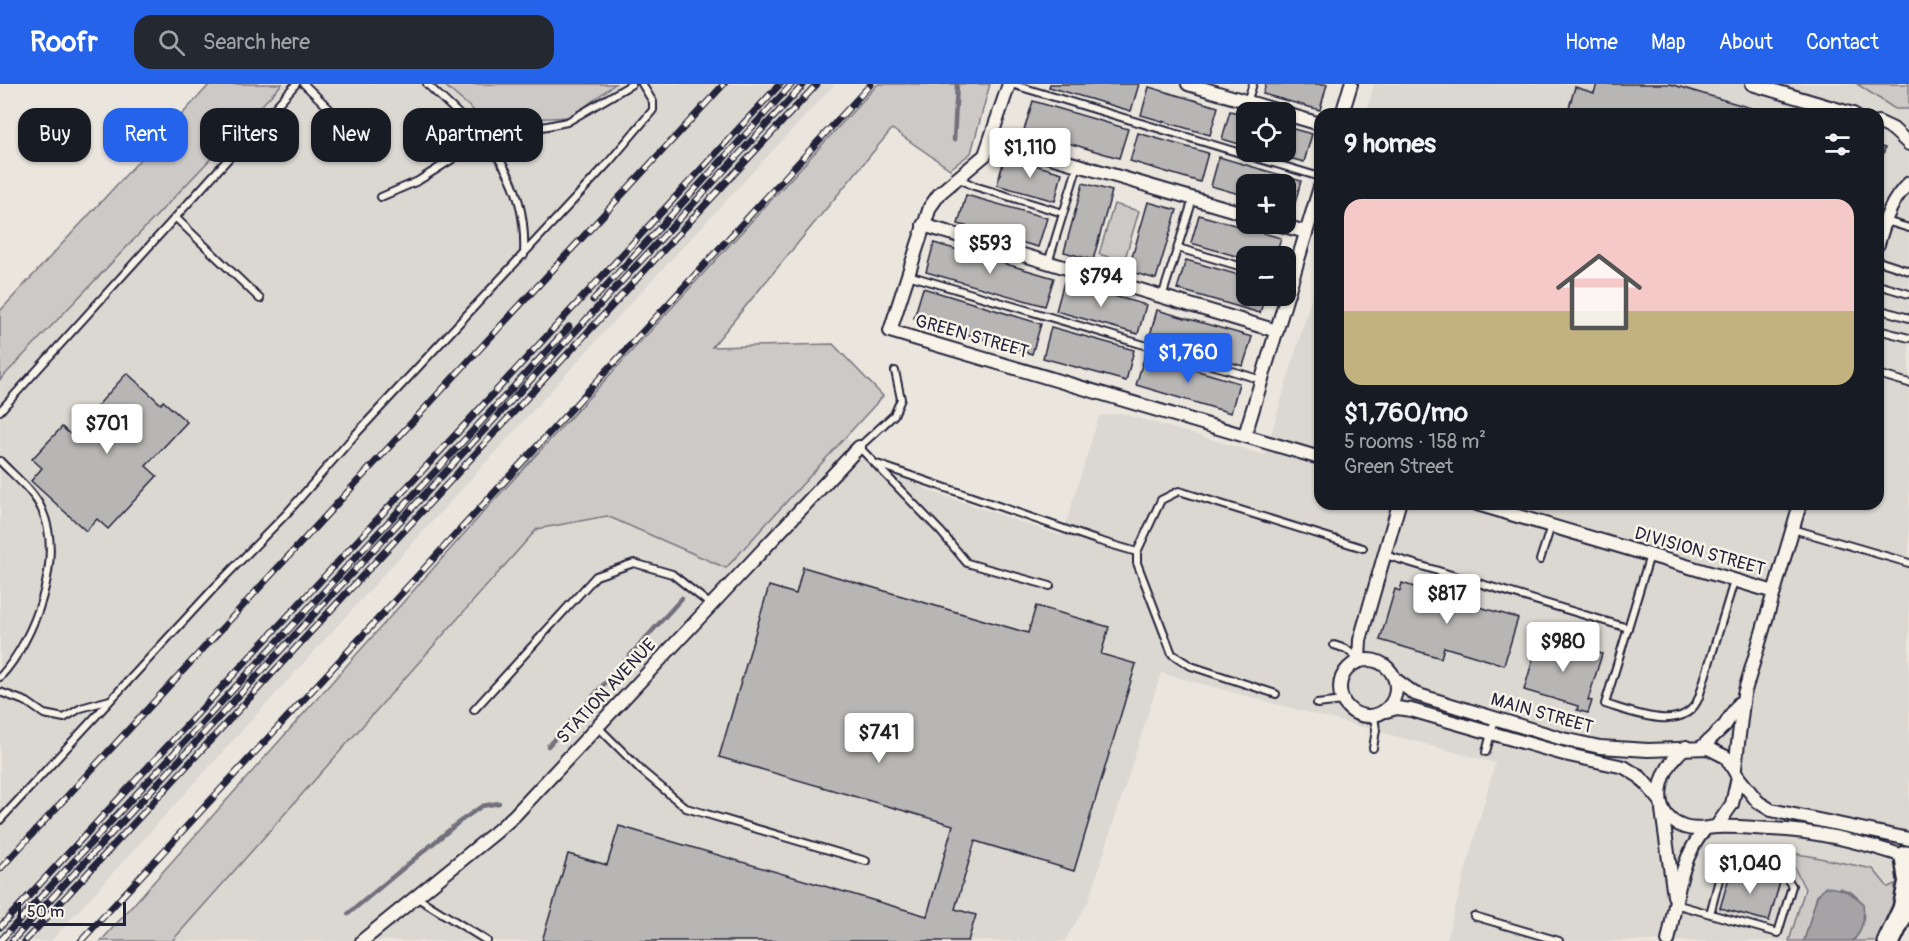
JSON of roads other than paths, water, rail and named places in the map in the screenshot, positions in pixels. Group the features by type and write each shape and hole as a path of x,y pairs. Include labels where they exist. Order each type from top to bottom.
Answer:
{"highway":[{"path":"1889,941 1904,909 1909,885"}],"street":[{"name":"GREEN STREET","path":"1010,84 992,140 982,159 935,199 923,225 890,331 1245,435"},
{"path":"1188,84 1248,102"},
{"path":"1344,108 1351,84"},
{"path":"1752,84 1833,108"},
{"path":"1296,117 1314,122"},
{"path":"1884,125 1893,129 1909,144"},
{"path":"992,140 1236,211"},
{"path":"1884,223 1893,202 1909,183"},
{"path":"1296,260 1314,206"},
{"path":"923,225 1277,331"},
{"path":"1296,229 1306,232"},
{"path":"1283,306 1245,435 1314,456"},
{"name":"STATION AVENUE","path":"362,941 496,832 860,447"},
{"path":"1359,660 1360,640 1397,510"},
{"name":"DIVISION STREET","path":"1497,510 1774,592"},
{"path":"1668,941 1687,855 1732,804 1744,694 1798,510"},
{"path":"1372,659 1384,664 1394,673 1396,680 1395,696 1386,711 1374,716 1357,715 1342,701 1340,691 1343,678 1349,667 1359,660 1372,659"},
{"name":"MAIN STREET","path":"1396,680 1415,694 1563,739 1610,749 1648,750 1686,747"},
{"path":"1702,747 1725,725 1744,694"},
{"name":"MAIN STREET","path":"1386,711 1397,708 1411,710 1491,734 1624,767 1640,777 1661,804"},
{"path":"1675,904 1661,804 1661,780 1666,769 1686,747 1702,747 1726,757 1758,802 1771,810 1908,858"},
{"path":"1661,804 1667,816 1691,829 1793,831 1862,845 1908,858"}],"lane":[{"path":"0,411 296,84"},
{"path":"304,84 329,108"},
{"path":"427,84 452,108"},
{"path":"543,127 567,122 632,84"},
{"path":"0,820 214,588 288,512 354,436 609,162 653,110 653,102 642,84"},
{"path":"1010,84 1314,175"},
{"path":"1248,102 1253,84"},
{"path":"381,197 418,181 448,162"},
{"path":"502,162 509,171 518,196 525,236 524,255"},
{"path":"1048,263 1078,165"},
{"path":"958,178 974,186 1063,213"},
{"path":"1162,297 1193,199"},
{"path":"176,218 260,299"},
{"path":"1885,220 1909,228"},
{"path":"1178,248 1236,265"},
{"path":"1884,263 1909,271"},
{"path":"908,275 1262,380"},
{"path":"1884,287 1909,294"},
{"path":"1884,311 1909,318"},
{"path":"1884,332 1909,338"},
{"path":"895,371 901,399 894,415 860,447 941,532 967,563 1050,586"},
{"path":"1884,376 1909,383"},
{"path":"0,461 26,488 42,510 51,548 48,581 31,624 22,645 0,677"},
{"path":"877,464 1137,552"},
{"path":"1276,694 1191,666 1172,654 1137,563 1137,552 1161,500 1179,491 1363,548"},
{"path":"1540,560 1551,526"},
{"path":"1793,529 1909,563"},
{"path":"1384,555 1628,627"},
{"path":"1650,555 1605,704 1652,717 1669,718 1684,714 1694,707 1734,580"},
{"path":"474,710 596,576 634,563 672,574 711,605"},
{"path":"1334,645 1351,652 1359,660"},
{"path":"0,692 27,702 44,714 64,718 81,708 112,699"},
{"path":"1317,704 1342,701"},
{"path":"1374,716 1376,730 1374,748"},
{"path":"1486,752 1495,719"},
{"path":"597,726 642,771 686,808 866,861"},
{"path":"1675,904 1710,914 1778,933 1792,886 1782,871 1739,860 1728,861 1722,868 1710,914"},
{"path":"416,897 487,941"},
{"path":"1474,916 1559,941"}],"waterway":[{"path":"954,140 957,84"},
{"path":"548,746 682,598"},
{"path":"348,914 459,822 482,806 499,803"}],"railway":[{"path":"0,869 724,84"},
{"path":"0,927 780,84"},
{"path":"593,300 792,84"},
{"path":"12,941 804,84"},
{"path":"25,941 817,84"},
{"path":"81,941 871,84"},
{"path":"0,941 569,327"}]}
